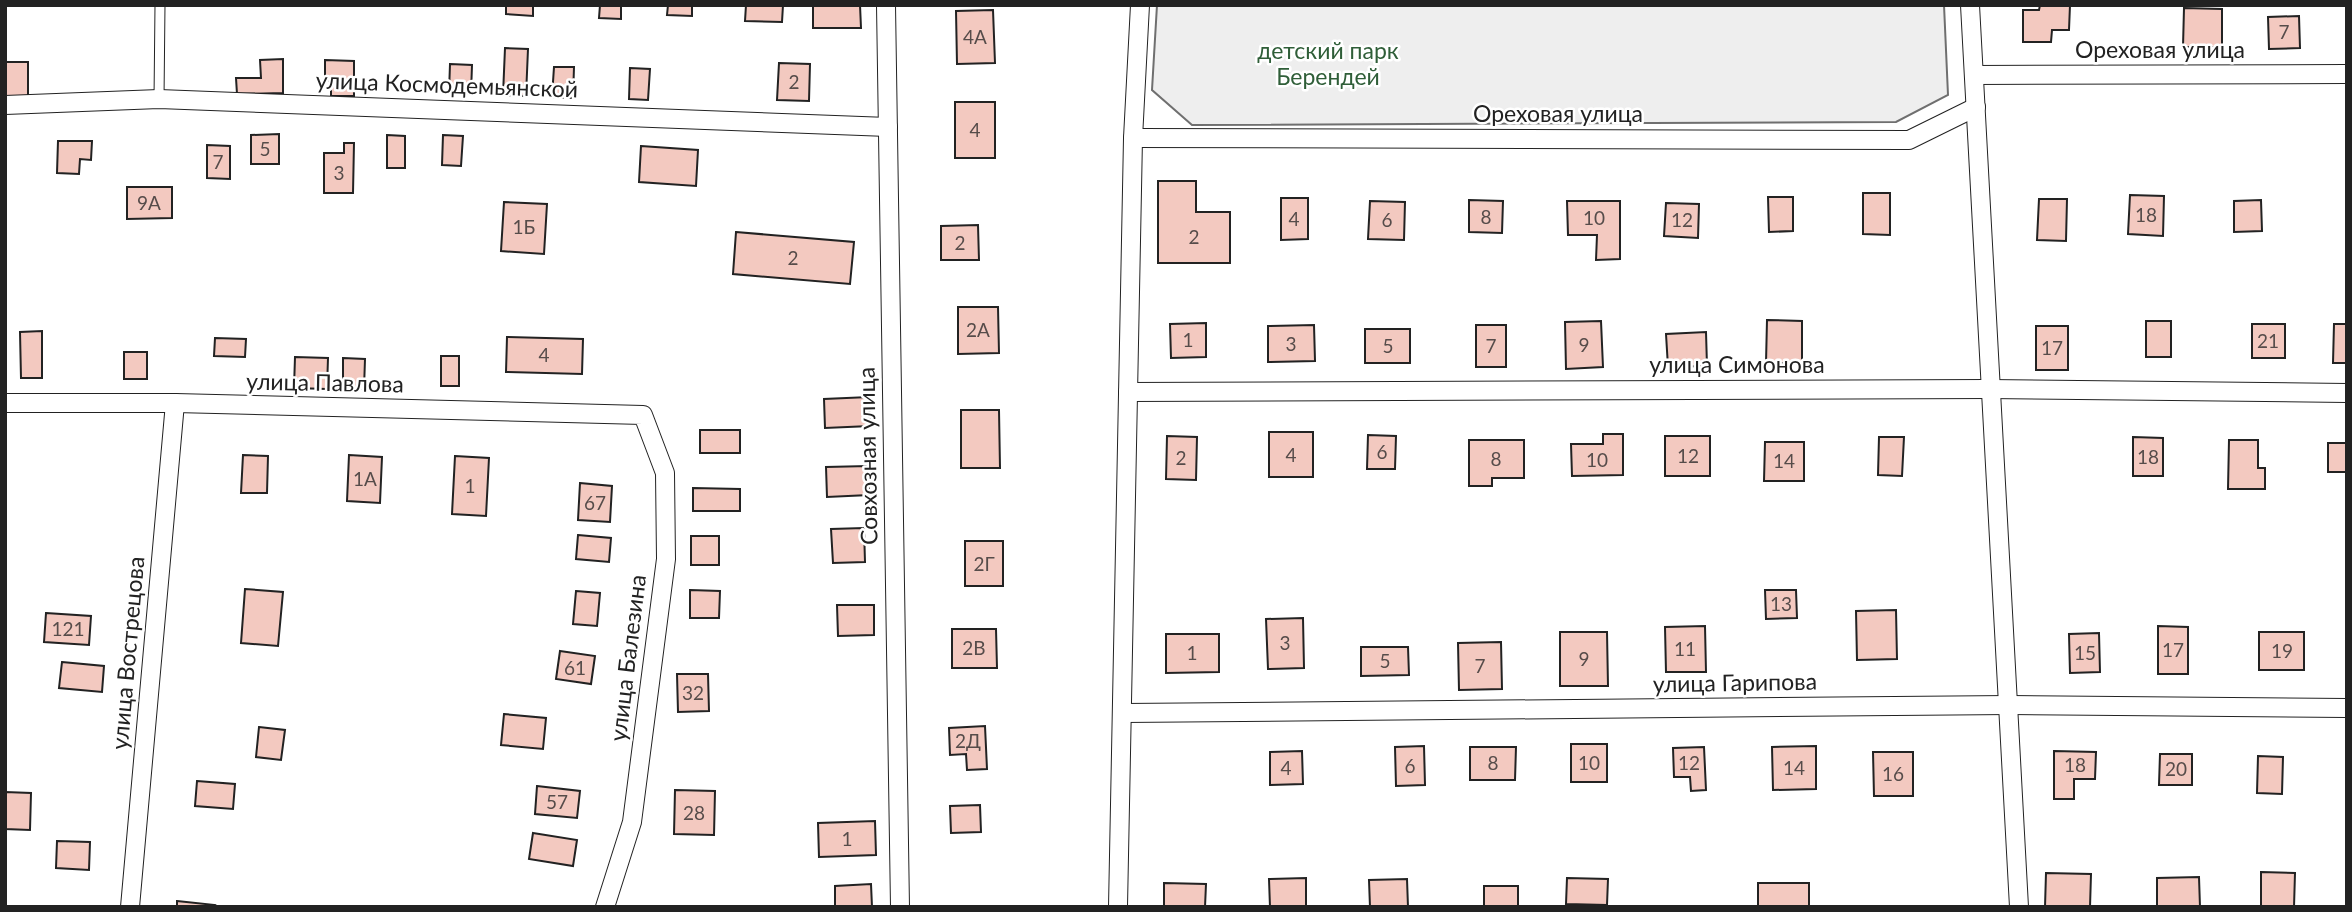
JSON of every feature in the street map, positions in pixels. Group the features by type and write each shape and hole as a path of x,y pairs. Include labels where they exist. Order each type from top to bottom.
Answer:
{"street":[{"name":"Совхозная улица","path":"886,5 900,907"},
{"path":"1118,907 1124,713 1133,138 1140,5"},
{"path":"1970,5 2019,907"},
{"name":"Ореховая улица","path":"1974,75 2347,74"},
{"name":"улица Космодемьянской","path":"5,105 159,99 888,127"},
{"name":"Ореховая улица","path":"1133,138 1909,140 1976,107"},
{"name":"улица Симонова","path":"1128,392 1989,389 2347,393"},
{"name":"улица Павлова","path":"5,402 174,403 643,415"},
{"name":"улица Вострецова","path":"130,907 174,403"},
{"name":"улица Балезина","path":"605,907 632,822 666,559 664,473 643,415"},
{"name":"улица Гарипова","path":"1124,713 2010,705 2347,708"}],"lane":[{"path":"159,99 160,5"}],"green space":[{"name":"детский парк Берендей","path":"1157,5 1944,5 1948,95 1896,122 1192,125 1152,90"}],"building":[{"path":"506,5 533,5 533,16 506,14"},
{"path":"600,5 621,5 621,19 599,18"},
{"path":"668,5 692,5 692,16 667,15"},
{"path":"746,5 783,5 782,22 745,21"},
{"path":"813,5 860,5 861,28 813,28"},
{"path":"2040,5 2070,5 2069,30 2052,30 2051,42 2023,42 2023,10 2039,10"},
{"path":"2184,8 2222,9 2222,47 2183,47"},
{"path":"993,10 995,63 957,64 956,11"},
{"path":"2299,16 2300,48 2269,49 2268,17"},
{"path":"505,48 528,49 526,96 503,95"},
{"path":"283,59 283,93 237,94 236,78 261,78 260,60"},
{"path":"325,60 354,61 354,96 331,96 331,81 325,81"},
{"path":"5,62 28,62 28,99 5,99"},
{"path":"779,63 810,64 809,101 777,100"},
{"path":"450,64 472,65 471,94 449,93"},
{"path":"554,67 574,67 573,98 552,97"},
{"path":"630,68 650,69 648,100 629,99"},
{"path":"955,102 995,102 995,158 955,158"},
{"path":"279,134 279,164 251,164 251,135"},
{"path":"387,135 405,136 405,168 387,168"},
{"path":"443,135 463,136 461,166 442,165"},
{"path":"58,141 92,141 91,160 80,159 79,174 57,173"},
{"path":"344,143 354,143 353,193 324,193 324,153 344,153"},
{"path":"207,145 230,146 230,179 207,178"},
{"path":"641,146 698,150 696,186 639,182"},
{"path":"1158,181 1196,181 1196,212 1230,212 1230,263 1158,263"},
{"path":"127,187 172,187 172,218 127,219"},
{"path":"1863,193 1890,193 1890,235 1863,234"},
{"path":"2130,195 2164,196 2163,236 2128,234"},
{"path":"1768,197 1793,197 1793,231 1769,232"},
{"path":"1281,198 1308,198 1308,239 1281,240"},
{"path":"2039,199 2067,199 2066,241 2037,240"},
{"path":"1469,200 1503,201 1502,233 1469,232"},
{"path":"2261,200 2262,231 2234,232 2234,201"},
{"path":"1370,201 1405,202 1404,240 1368,239"},
{"path":"1567,201 1620,201 1620,259 1596,260 1597,235 1568,235"},
{"path":"504,202 547,204 544,254 501,251"},
{"path":"1666,203 1699,204 1698,238 1664,236"},
{"path":"978,225 979,260 941,260 941,226"},
{"path":"736,232 854,242 850,284 733,274"},
{"path":"958,307 998,307 999,353 958,354"},
{"path":"1767,320 1802,321 1802,363 1766,363"},
{"path":"1601,321 1603,367 1566,369 1565,322"},
{"path":"2146,321 2171,321 2171,357 2146,357"},
{"path":"1206,323 1206,357 1171,358 1170,324"},
{"path":"2252,324 2285,324 2285,358 2252,358"},
{"path":"2334,324 2347,324 2347,363 2333,363"},
{"path":"1314,325 1315,361 1268,362 1268,326"},
{"path":"1476,325 1506,325 1506,367 1476,367"},
{"path":"2036,326 2068,326 2068,370 2036,370"},
{"path":"1365,329 1410,329 1410,363 1365,363"},
{"path":"42,331 42,378 21,378 20,332"},
{"path":"1706,332 1707,366 1668,367 1666,334"},
{"path":"507,337 583,339 582,374 506,372"},
{"path":"215,338 246,339 245,357 214,356"},
{"path":"124,352 147,352 147,379 124,379"},
{"path":"441,356 459,356 459,386 441,386"},
{"path":"295,357 328,358 327,389 294,388"},
{"path":"343,358 365,359 364,389 343,388"},
{"path":"869,397 870,426 825,428 824,399"},
{"path":"961,410 999,410 1000,468 961,468"},
{"path":"700,430 740,430 740,453 700,453"},
{"path":"1269,432 1313,432 1313,477 1269,477"},
{"path":"1603,434 1623,434 1623,475 1572,476 1571,444 1603,444"},
{"path":"1368,435 1396,436 1395,469 1367,469"},
{"path":"1167,436 1197,437 1196,480 1166,479"},
{"path":"1665,436 1710,436 1710,476 1665,476"},
{"path":"1879,437 1904,437 1902,476 1878,475"},
{"path":"2133,437 2163,438 2163,476 2133,476"},
{"path":"1469,440 1524,440 1524,478 1492,478 1492,486 1469,486"},
{"path":"2229,440 2258,440 2258,468 2265,468 2265,489 2228,489"},
{"path":"1765,442 1804,442 1804,481 1764,481"},
{"path":"2328,443 2347,443 2347,472 2328,472"},
{"path":"243,455 268,456 267,493 241,493"},
{"path":"349,455 382,457 380,503 347,501"},
{"path":"455,456 489,458 486,516 452,514"},
{"path":"868,466 869,495 827,497 826,467"},
{"path":"580,483 612,486 610,522 578,520"},
{"path":"693,488 740,489 740,511 693,511"},
{"path":"864,528 865,562 833,563 831,529"},
{"path":"578,535 611,538 609,562 576,559"},
{"path":"691,536 719,536 719,565 691,565"},
{"path":"965,541 1003,541 1003,586 965,586"},
{"path":"245,589 283,592 278,646 241,643"},
{"path":"690,590 720,591 719,618 690,618"},
{"path":"1765,590 1796,590 1797,618 1766,619"},
{"path":"576,591 600,593 597,626 573,624"},
{"path":"837,605 874,605 874,635 838,636"},
{"path":"1896,610 1897,659 1857,660 1856,611"},
{"path":"46,613 91,616 89,645 44,642"},
{"path":"1303,618 1304,668 1268,669 1266,619"},
{"path":"1705,626 1706,672 1666,672 1665,627"},
{"path":"2158,626 2188,627 2188,674 2158,674"},
{"path":"952,629 996,629 997,668 952,668"},
{"path":"1560,632 1607,632 1608,686 1560,686"},
{"path":"2259,632 2304,632 2304,670 2259,670"},
{"path":"2099,633 2100,672 2070,673 2069,634"},
{"path":"1166,634 1219,634 1219,672 1166,673"},
{"path":"1501,642 1502,689 1459,690 1458,643"},
{"path":"1361,647 1408,647 1409,675 1361,676"},
{"path":"560,651 595,656 591,684 556,679"},
{"path":"62,662 104,666 102,692 59,688"},
{"path":"677,674 708,674 709,711 678,712"},
{"path":"504,714 546,718 543,749 501,745"},
{"path":"985,726 987,769 967,770 966,754 950,755 949,728"},
{"path":"259,727 285,730 281,760 256,757"},
{"path":"1571,744 1607,744 1607,782 1571,782"},
{"path":"1424,746 1425,785 1396,786 1395,747"},
{"path":"1816,746 1816,789 1773,790 1772,747"},
{"path":"1470,747 1516,747 1515,780 1470,780"},
{"path":"1704,747 1706,790 1691,791 1690,777 1674,777 1673,748"},
{"path":"1302,751 1303,784 1270,785 1270,752"},
{"path":"2054,751 2096,752 2095,779 2074,779 2074,799 2054,799"},
{"path":"1873,752 1913,752 1913,796 1874,796"},
{"path":"2160,754 2192,754 2192,785 2159,785"},
{"path":"2258,756 2283,757 2282,794 2257,793"},
{"path":"197,781 235,784 233,809 195,806"},
{"path":"537,786 580,791 577,818 535,814"},
{"path":"675,790 715,791 714,835 674,834"},
{"path":"5,792 31,793 30,830 5,829"},
{"path":"980,805 981,832 951,833 950,806"},
{"path":"875,821 876,855 819,857 818,823"},
{"path":"533,833 577,840 573,866 529,859"},
{"path":"57,841 90,842 89,870 56,868"},
{"path":"2261,872 2295,873 2294,907 2261,907"},
{"path":"2046,873 2091,874 2090,907 2045,907"},
{"path":"2199,877 2200,907 2157,907 2157,878"},
{"path":"1306,878 1306,907 1270,907 1269,879"},
{"path":"1567,878 1608,879 1607,905 1566,904"},
{"path":"1407,879 1408,907 1370,907 1369,880"},
{"path":"1164,883 1206,884 1205,907 1164,907"},
{"path":"1758,883 1809,883 1809,907 1758,907"},
{"path":"871,884 872,907 835,907 835,886"},
{"path":"1484,886 1518,886 1518,907 1484,907"},
{"path":"177,901 215,905 177,907"}]}
